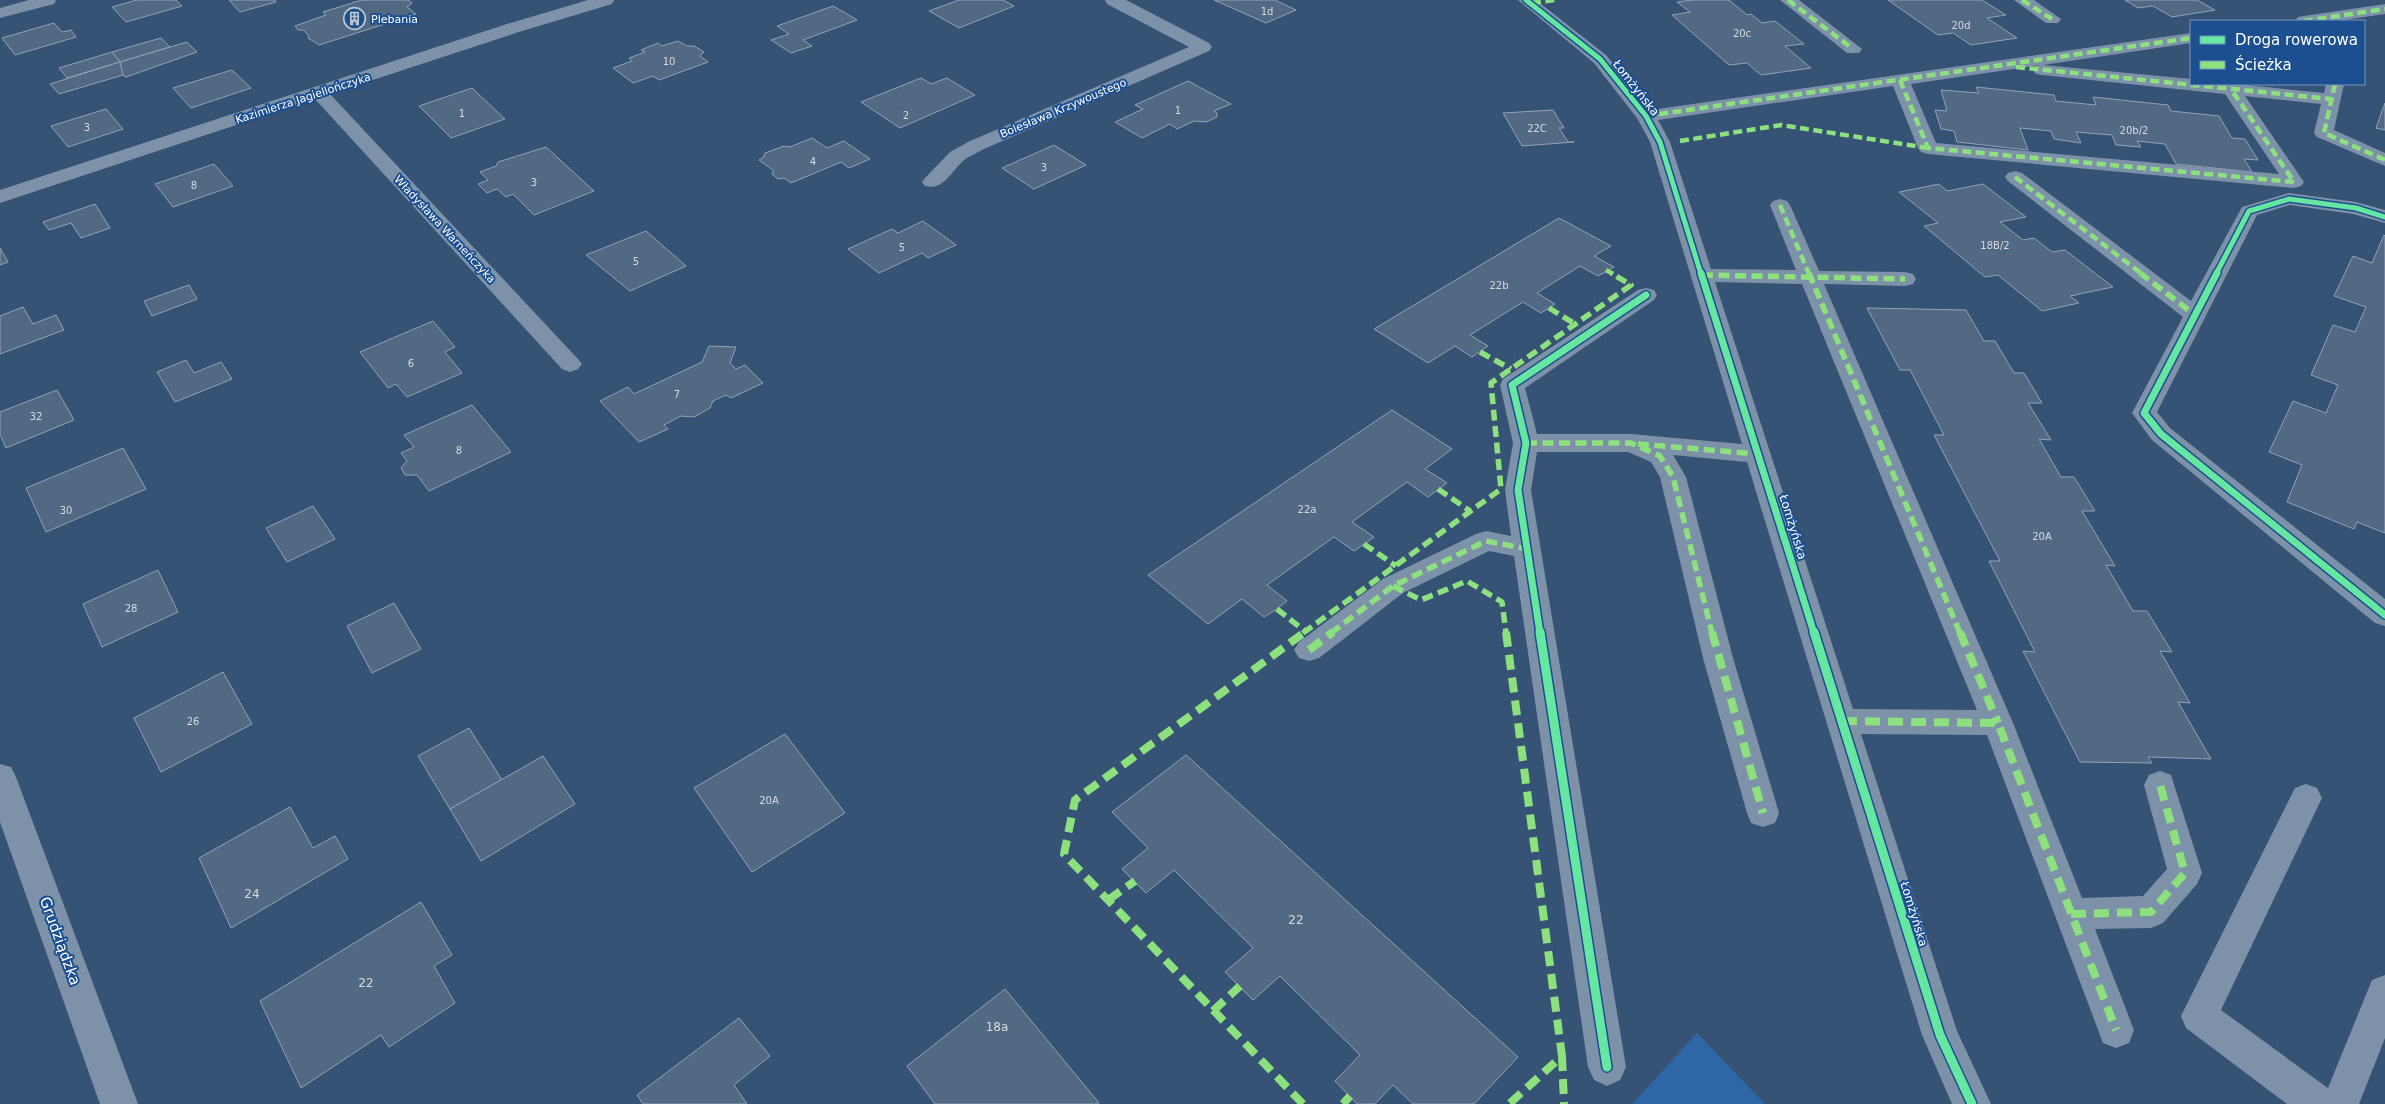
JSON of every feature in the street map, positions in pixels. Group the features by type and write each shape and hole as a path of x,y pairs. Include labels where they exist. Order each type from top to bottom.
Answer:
{"street":[{"path":"0,13 48,0"},
{"name":"Kazimierza Jagiellończyka","path":"0,197 597,1 606,0"},
{"name":"Bolesława Krzywoustego","path":"932,182 957,156 977,145 1203,48 1114,0"},
{"path":"1788,0 1853,49"},
{"path":"2022,0 2052,19"},
{"name":"Łomżyńska","path":"1538,1 1600,59 1646,116 1660,142 1940,1035 1972,1104"},
{"path":"2311,20 2385,9"},
{"path":"1646,116 2190,38"},
{"path":"2002,66 2190,85"},
{"path":"1900,80 1928,148 2294,182 2231,89"},
{"path":"2191,85 2231,89 2333,92 2324,133 2385,160"},
{"name":"Władysława Warneńczyka","path":"319,93 570,364"},
{"path":"2015,178 2195,315"},
{"path":"2385,217 2356,208 2289,199 2249,211 2144,413 2161,434 2385,615"},
{"path":"1780,205 1998,723 2116,1030"},
{"path":"1702,275 1905,279"},
{"path":"1606,1067 1518,490 1526,442 1512,385 1646,295"},
{"path":"1526,442 1631,443 1758,454"},
{"path":"1631,443 1660,456 1673,477 1718,658 1763,813"},
{"path":"1309,650 1392,586 1486,541 1528,549"},
{"path":"1842,721 1998,723"},
{"name":"Grudziądzka","path":"0,777 119,1104"},
{"path":"2071,914 2151,912 2186,872 2160,786"},
{"path":"2306,798 2199,1016 2318,1104"},
{"path":"2340,1104 2385,992"}],"shaded area":[{"path":"1697,1033 1765,1104 1632,1104"}],"building":[{"path":"137,0 176,0 182,6 126,22 112,7"},
{"path":"229,0 275,0 276,2 240,12"},
{"name":"Plebania","path":"362,0 408,0 412,3 407,7 416,14 319,45 308,38 309,36 303,30 298,30 295,26 326,15 323,12"},
{"path":"959,0 1003,0 1014,6 959,28 929,11"},
{"path":"1214,0 1275,0 1296,10 1266,23"},
{"path":"1729,0 1747,15 1751,14 1762,23 1775,21 1804,44 1785,46 1811,68 1761,75 1747,63 1729,65 1672,15 1690,12 1677,2"},
{"path":"1888,0 1982,0 2006,15 1987,18 2017,38 1971,45 1953,33 1938,35"},
{"path":"2125,0 2197,0 2215,10 2172,17 2153,6 2138,8"},
{"path":"833,6 857,20 803,40 812,46 791,53 771,40 789,34 777,26"},
{"path":"54,23 62,32 71,30 76,37 15,55 2,38"},
{"path":"161,38 170,47 120,62 112,52"},
{"path":"678,41 687,46 694,46 704,52 700,56 708,62 659,80 653,76 633,83 613,68 632,61 629,58 645,52 641,50 658,43 662,46"},
{"path":"187,42 197,52 126,77 123,75 120,62"},
{"path":"112,52 120,62 67,78 59,68"},
{"path":"120,62 123,75 59,94 50,84"},
{"path":"232,70 251,88 191,108 173,88"},
{"path":"921,78 931,84 947,78 975,95 900,128 861,102"},
{"path":"1188,81 1231,104 1214,111 1217,113 1217,117 1206,122 1194,121 1177,129 1170,124 1142,138 1115,122 1143,109 1135,105"},
{"path":"1976,87 2054,95 2056,101 2096,105 2093,97 2168,105 2171,111 2219,116 2232,138 2245,139 2258,160 2244,159 2252,172 2176,164 2165,144 2137,141 2141,147 2116,145 2112,135 2076,132 2081,143 2054,139 2051,131 2020,128 2028,150 1957,142 1954,131 1941,129 1935,110 1947,111 1941,90 1979,93"},
{"path":"472,88 505,119 451,138 419,106"},
{"path":"2385,103 2385,130 2376,128"},
{"path":"106,109 123,129 68,147 51,126"},
{"path":"1553,110 1564,128 1559,128 1568,142 1574,142 1522,146 1503,113"},
{"path":"812,138 827,148 844,141 870,159 849,168 841,162 791,183 784,178 778,179 772,174 774,171 759,160 764,157 765,153 784,146 790,147"},
{"path":"1054,145 1086,165 1034,189 1002,168"},
{"path":"546,147 594,191 534,215 513,194 506,197 497,189 487,193 478,184 488,180 480,172 496,166 498,162"},
{"path":"214,164 233,186 173,207 155,184"},
{"path":"1939,184 1947,191 1983,184 2026,217 2000,222 2023,240 2034,238 2052,252 2065,250 2113,287 2070,296 2079,303 2042,311 1998,275 1985,277 1924,226 1938,223 1899,192"},
{"path":"95,204 110,228 81,238 71,223 49,230 43,222"},
{"path":"1559,218 1611,246 1594,256 1614,267 1598,276 1580,266 1537,293 1555,304 1549,308 1541,313 1523,302 1470,335 1488,346 1472,357 1455,346 1428,363 1374,329"},
{"path":"923,221 956,245 928,258 922,253 879,273 848,249 892,229 898,233"},
{"path":"646,231 686,266 630,291 586,255"},
{"path":"2384,235 2385,533 2357,522 2354,529 2287,502 2302,465 2269,452 2293,401 2326,413 2338,385 2311,375 2333,325 2355,332 2366,307 2334,296 2353,256 2372,263"},
{"path":"0,248 8,262 0,265"},
{"path":"189,285 197,299 152,316 144,301"},
{"path":"23,307 33,324 56,315 64,330 0,354 0,316"},
{"path":"1867,308 1966,310 1984,341 1995,341 2014,373 2024,373 2042,403 2028,403 2051,440 2039,439 2061,477 2074,477 2095,511 2082,511 2115,566 2106,565 2133,611 2147,611 2172,652 2160,651 2190,703 2178,702 2211,759 2148,757 2152,763 2080,762 2023,651 2035,652 1989,561 2000,561 1934,435 1944,435 1910,370 1900,370"},
{"path":"433,321 455,347 445,352 462,373 407,397 396,384 388,388 360,352"},
{"path":"709,346 736,347 730,363 736,369 745,365 763,383 731,398 726,395 713,401 710,408 694,417 681,416 664,425 668,429 639,442 600,401 628,387 634,394 702,362"},
{"path":"186,360 194,373 221,362 232,379 175,402 157,372"},
{"path":"57,390 74,420 6,448 0,434 0,412"},
{"path":"472,405 511,452 429,491 417,475 405,475 401,468 407,461 401,453 414,447 404,435"},
{"path":"1392,410 1452,449 1425,469 1447,483 1428,497 1407,482 1352,522 1374,537 1354,551 1334,537 1267,585 1287,601 1277,609 1264,617 1242,599 1208,624 1148,575"},
{"path":"123,448 146,489 46,532 26,488"},
{"path":"313,506 335,539 287,562 266,528"},
{"path":"158,570 178,612 102,647 83,604"},
{"path":"394,603 421,649 372,673 347,626"},
{"path":"223,672 252,724 161,772 134,718"},
{"path":"469,728 502,780 450,809 418,756"},
{"path":"785,734 845,813 752,872 694,788"},
{"path":"1186,755 1518,1057 1474,1104 1413,1104 1393,1085 1375,1104 1357,1104 1335,1081 1360,1055 1280,976 1253,1000 1225,972 1253,948 1174,870 1146,893 1122,869 1148,848 1112,812"},
{"path":"543,756 575,804 481,861 450,809"},
{"path":"290,807 313,848 335,836 348,859 231,928 199,858"},
{"path":"421,902 452,955 434,966 455,1003 389,1047 381,1035 301,1088 260,1001"},
{"path":"1005,989 1099,1103 935,1104 907,1066"},
{"path":"739,1018 770,1056 734,1085 747,1104 643,1104 637,1095"}],"marked path":[{"path":"1532,3 1555,0"},
{"path":"1788,0 1853,49"},
{"path":"2022,0 2052,19"},
{"path":"2311,20 2385,9"},
{"path":"1646,116 2190,38"},
{"path":"2016,67 2190,85"},
{"path":"1900,80 1928,148 2294,182 2231,89"},
{"path":"2193,85 2331,99"},
{"path":"2335,85 2324,133 2385,160"},
{"path":"1680,141 1781,125 1928,148"},
{"path":"2015,177 2195,315"},
{"path":"1780,205 1998,723"},
{"path":"1303,1104 1064,854 1075,800 1501,489 1491,383 1631,285 1606,270"},
{"path":"1702,275 1905,279"},
{"path":"1549,308 1575,324"},
{"path":"1480,352 1511,369"},
{"path":"1526,443 1631,443 1660,456 1673,477 1718,658 1763,813"},
{"path":"1638,444 1758,454"},
{"path":"1438,489 1470,511"},
{"path":"1309,650 1393,586 1486,541 1528,549"},
{"path":"1364,544 1396,566"},
{"path":"1393,586 1421,600 1467,581 1502,602 1562,1056 1509,1104"},
{"path":"1277,609 1306,632"},
{"path":"1842,721 1998,723 2116,1030"},
{"path":"2071,914 2151,912 2185,873 2160,785"},
{"path":"1108,900 1135,881"},
{"path":"1213,1011 1240,986"},
{"path":"1562,1056 1564,1104"},
{"path":"1343,1104 1350,1096"}],"cycle path":[{"path":"1526,0 1600,59 1646,116 1660,142 1940,1035 1972,1104"},
{"path":"2385,217 2356,208 2289,199 2249,211 2144,413 2161,434 2385,615"},
{"path":"1607,1067 1518,490 1526,443 1512,385 1646,295"}],"place":[{"name":"Plebania","path":"355,19"}]}
